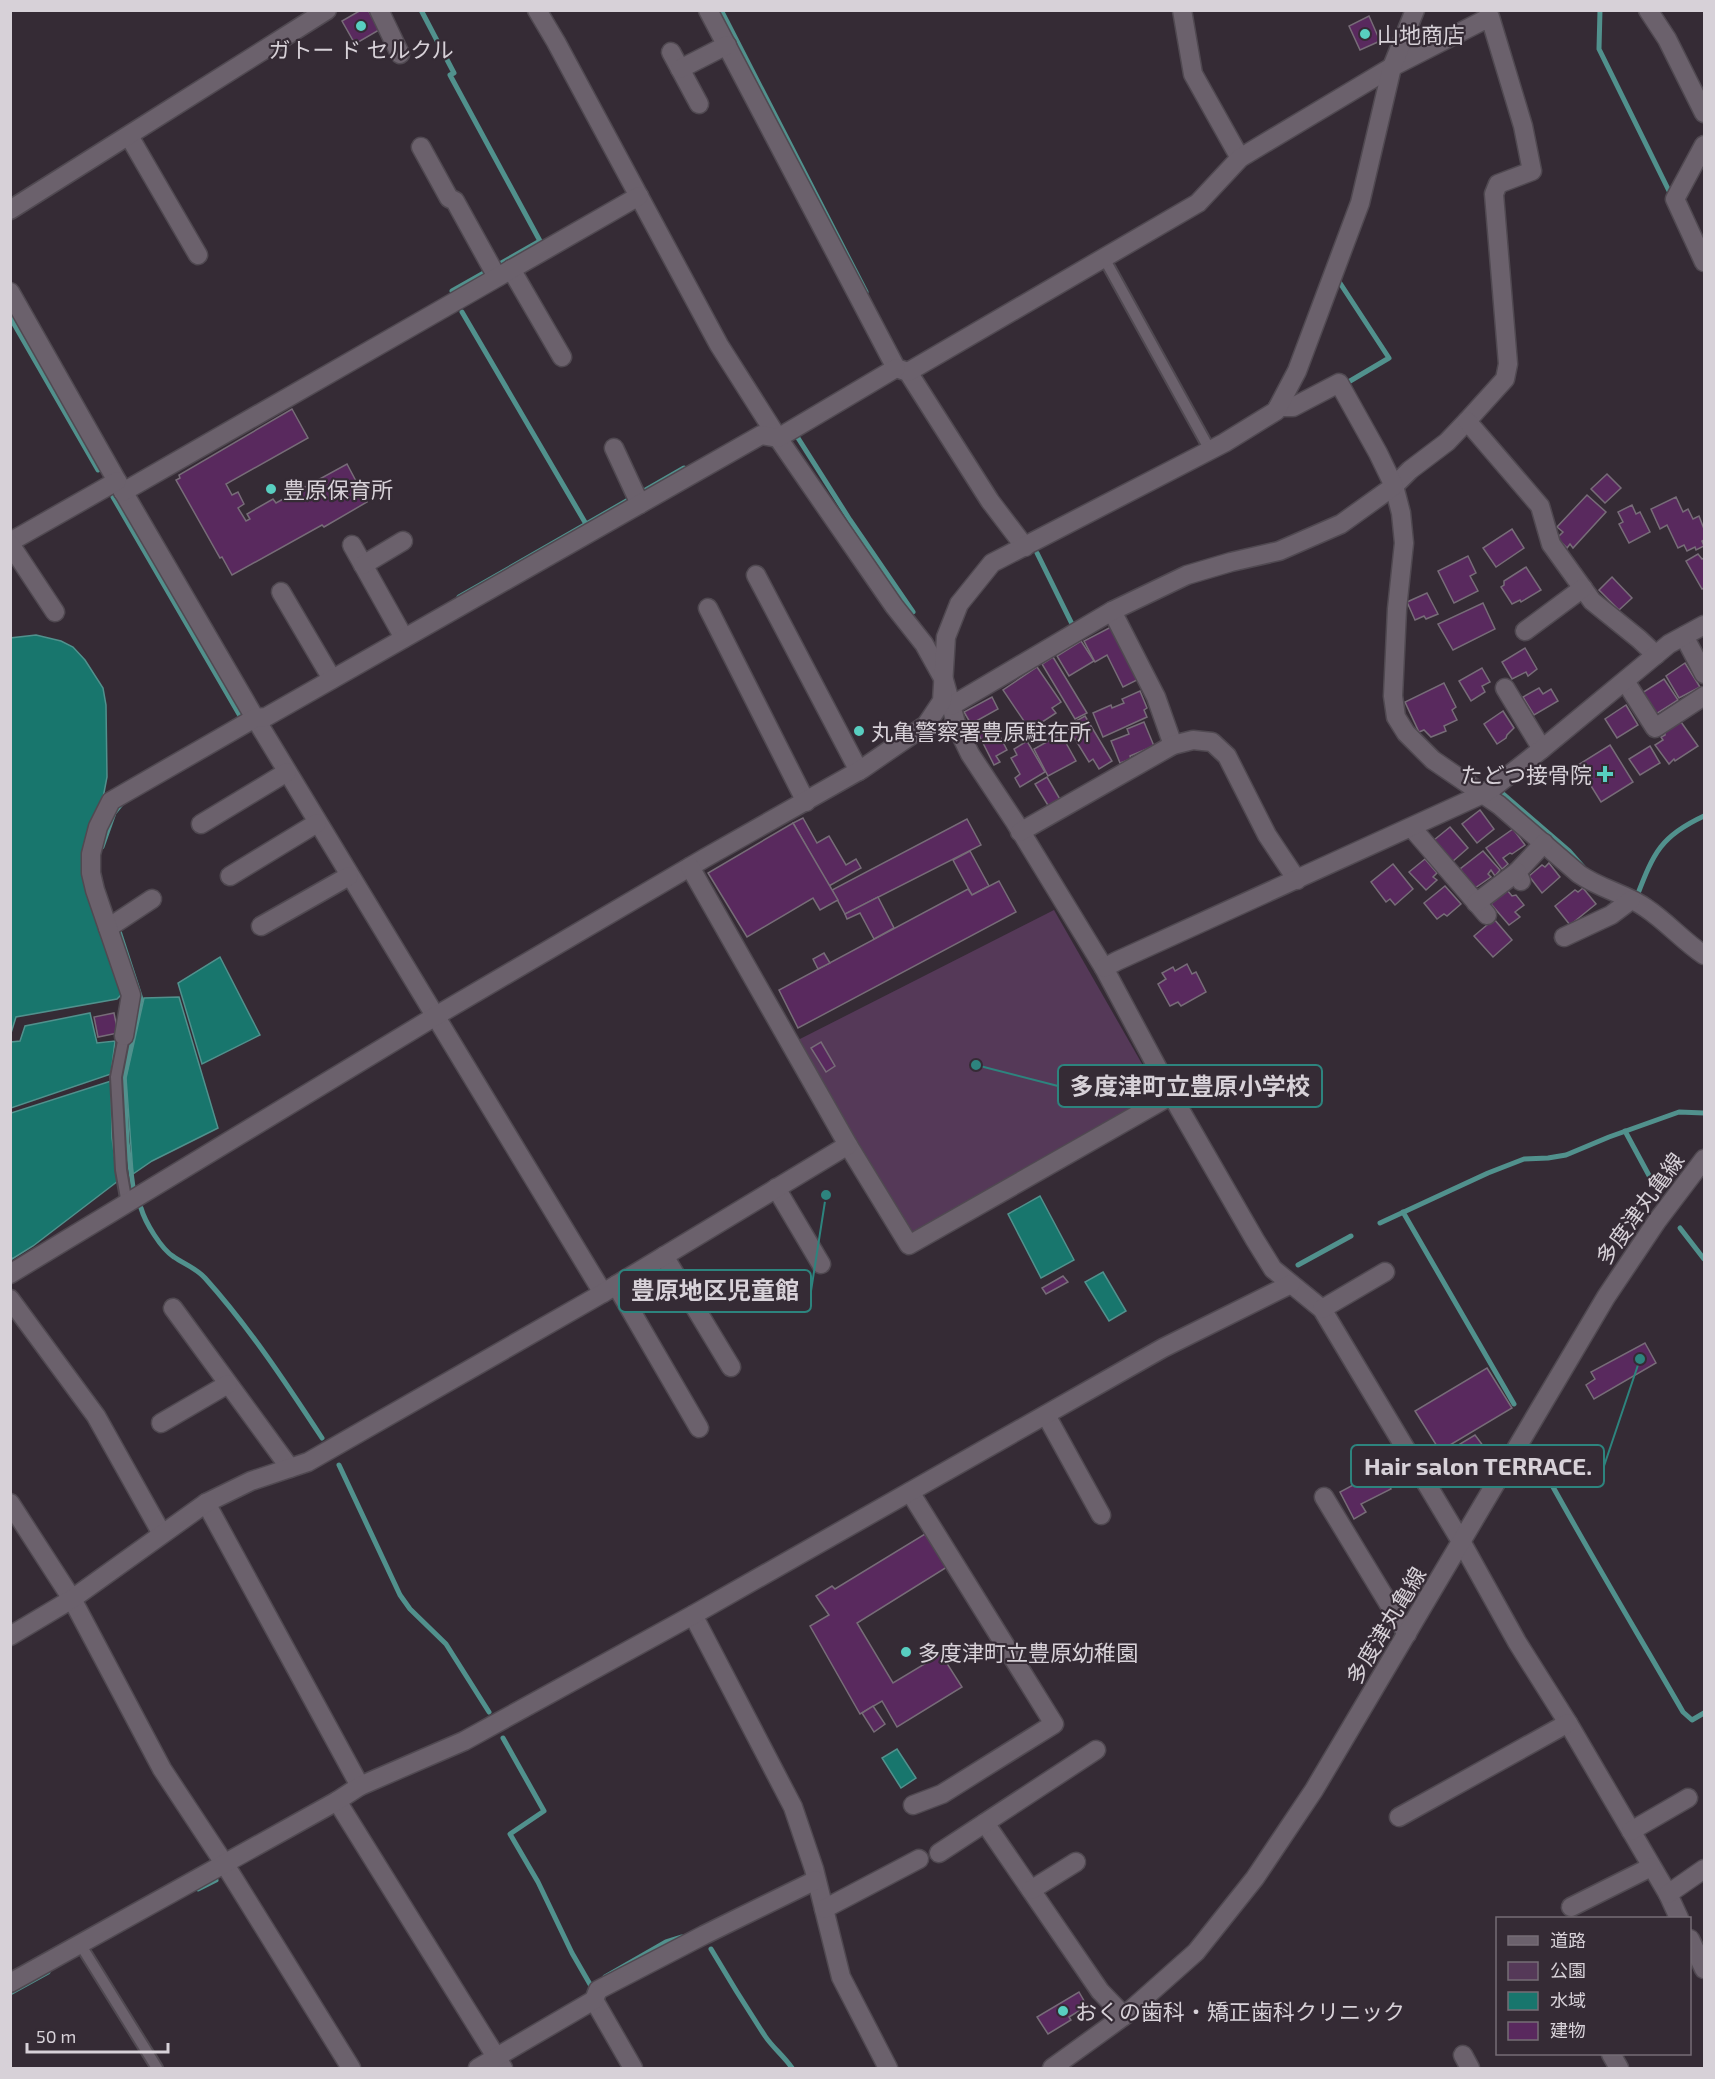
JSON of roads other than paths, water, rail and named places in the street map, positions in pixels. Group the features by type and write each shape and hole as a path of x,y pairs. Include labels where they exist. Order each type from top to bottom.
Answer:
{"street":[{"path":"10,210 327,10"},
{"path":"379,10 399,54"},
{"path":"537,10 719,345 778,438 894,606 924,644 945,680 957,727 970,754 1104,968 1172,1095 1255,1240 1274,1269 1322,1309 1461,1543 1516,1642 1568,1723 1668,1894 1679,1917"},
{"path":"708,10 902,370 990,501 1025,547"},
{"path":"1182,10 1192,74 1240,158"},
{"path":"10,1274 434,1017 859,771 926,725 942,701 946,637 959,604 992,563 1210,450 1276,411 1297,370 1360,203 1392,67 1415,10"},
{"path":"1648,10 1667,39 1704,113"},
{"path":"124,1036 131,994 95,890 92,873 91,854 98,827 111,801 255,718 266,717 333,679 401,633 637,498 760,435 778,438 1104,258 1198,203 1240,158 1392,67 1490,14 1523,126 1532,171 1498,184 1494,194 1508,364 1505,379 1447,442 1410,470 1394,486 1341,524 1279,551 1187,574 1112,611 951,706"},
{"path":"680,69 727,45"},
{"path":"671,52 699,104"},
{"path":"129,136 198,255"},
{"path":"1704,145 1675,199 1704,262"},
{"path":"421,147 449,198 455,201 498,271 562,357"},
{"path":"55,612 10,543 120,486 498,271 639,196"},
{"path":"10,292 255,718 434,1017 699,1428"},
{"path":"1278,407 1293,407 1339,383 1394,486 1401,513 1404,543 1397,609 1393,696 1396,717 1406,733 1433,760 1483,794 1593,884 1644,906 1704,955"},
{"path":"1467,421 1540,506 1551,544 1592,601 1656,655"},
{"path":"614,448 637,498"},
{"path":"363,565 403,542"},
{"path":"352,545 401,633"},
{"path":"756,575 859,771"},
{"path":"1525,631 1583,588"},
{"path":"281,592 333,679"},
{"path":"708,608 806,802"},
{"path":"1112,611 1156,697 1173,745"},
{"path":"1104,968 1483,794 1542,750 1669,644 1704,626"},
{"path":"1684,636 1704,674"},
{"path":"1625,681 1655,729 1704,696"},
{"path":"1505,688 1542,750"},
{"path":"1020,832 1173,745 1193,740 1212,741 1227,756 1267,835 1297,880"},
{"path":"201,824 287,772"},
{"path":"230,876 317,823"},
{"path":"1412,828 1482,909 1520,877 1544,843"},
{"path":"690,867 848,1145 909,1245 1172,1095"},
{"path":"261,926 349,876"},
{"path":"108,928 152,899"},
{"path":"1564,937 1611,915 1631,900"},
{"path":"10,1636 72,1599 206,1503 251,1481 308,1462 610,1289 848,1145"},
{"name":"多度津丸亀線","path":"1052,2068 1124,2016 1196,1952 1255,1878 1314,1790 1606,1297 1656,1221 1704,1158"},
{"path":"776,1188 821,1264"},
{"path":"664,1256 731,1367"},
{"path":"1322,1309 1384,1272"},
{"path":"10,1983 360,1786 464,1741 693,1615 1163,1348 1291,1284"},
{"path":"10,1299 96,1416 162,1534"},
{"path":"173,1308 290,1468"},
{"path":"161,1423 228,1384"},
{"path":"1046,1415 1101,1515"},
{"path":"910,1492 1054,1724 942,1794 913,1805"},
{"path":"1324,1497 1407,1634"},
{"path":"10,1503 72,1599 162,1769 225,1863 351,2068"},
{"path":"206,1503 360,1786"},
{"path":"693,1615 792,1806 816,1880 841,1977 888,2068"},
{"path":"1399,1816 1568,1723"},
{"path":"939,1853 1096,1750"},
{"path":"1631,1831 1688,1798"},
{"path":"337,1801 500,2063"},
{"path":"985,1823 1100,1991 1124,2016"},
{"path":"824,1909 919,1858"},
{"path":"1031,1890 1076,1862"},
{"path":"1571,1907 1652,1867"},
{"path":"1668,1894 1704,1869"},
{"path":"478,2068 500,2063 594,2000 598,1990 816,1880"},
{"path":"1691,1943 1704,1969"},
{"path":"594,2000 633,2068"}],"lane":[{"path":"1104,258 1210,450"},
{"path":"124,1036 116,1077 121,1170 127,1204"},
{"path":"80,1944 158,2068"}],"water":[{"path":"36,635 61,641 73,647 85,660 103,688 106,705 107,777 103,798 85,846 123,993 117,999 16,1017 11,1033 10,638"},
{"path":"220,957 260,1035 202,1064 178,983"},
{"path":"179,997 218,1128 152,1161 133,1174 126,1078 144,998"},
{"path":"90,1013 97,1043 115,1041 111,1074 11,1108 11,1042 20,1041 25,1026"},
{"path":"111,1081 112,1138 118,1181 33,1246 12,1259 11,1113"},
{"path":"1040,1196 1074,1260 1041,1278 1008,1214"},
{"path":"1103,1272 1126,1311 1109,1321 1085,1282"},
{"path":"897,1749 916,1778 901,1788 882,1758"}],"waterway":[{"path":"421,10 454,73 450,75 540,241 452,291"},
{"path":"721,10 866,292"},
{"path":"1600,10 1599,49 1671,195"},
{"path":"1338,280 1389,358 1345,384"},
{"path":"462,312 586,524"},
{"path":"10,317 98,470"},
{"path":"798,438 850,520 913,612"},
{"path":"459,597 684,468"},
{"path":"113,497 243,721"},
{"path":"1037,553 1074,628"},
{"path":"1503,794 1569,851 1583,867"},
{"path":"102,847 114,813 122,803"},
{"path":"1637,896 1654,857 1668,838 1689,823 1704,816"},
{"path":"119,931 141,999 124,1077 127,1142 133,1187"},
{"path":"1380,1223 1488,1173 1524,1159 1566,1155 1679,1112 1704,1113"},
{"path":"1625,1131 1652,1181"},
{"path":"141,1208 150,1228 164,1248 201,1275 237,1316 281,1376 322,1438"},
{"path":"1403,1212 1514,1404"},
{"path":"1680,1228 1704,1259"},
{"path":"1298,1265 1351,1236"},
{"path":"1536,1456 1683,1712 1692,1720 1704,1713"},
{"path":"339,1465 400,1595 410,1609 446,1644 489,1712"},
{"path":"503,1738 544,1811 510,1834 538,1882 572,1953 591,1986 595,1984"},
{"path":"198,1889 216,1880"},
{"path":"605,1977 666,1942 682,1937"},
{"path":"711,1949 765,2036 792,2068"},
{"path":"10,1993 48,1972"}],"place":[{"name":"ガトー ド セルクル","path":"361,26"},
{"name":"山地商店","path":"1365,34"},
{"name":"豊原保育所","path":"271,489"},
{"name":"丸亀警察署豊原駐在所","path":"859,731"},
{"name":"たどつ接骨院","path":"1605,774"},
{"name":"多度津町立豊原小学校","path":"976,1065"},
{"name":"豊原地区児童館","path":"826,1195"},
{"name":"Hair salon TERRACE.","path":"1640,1359"},
{"name":"多度津町立豊原幼稚園","path":"906,1652"},
{"name":"おくの歯科・矯正歯科クリニック","path":"1063,2011"}]}
